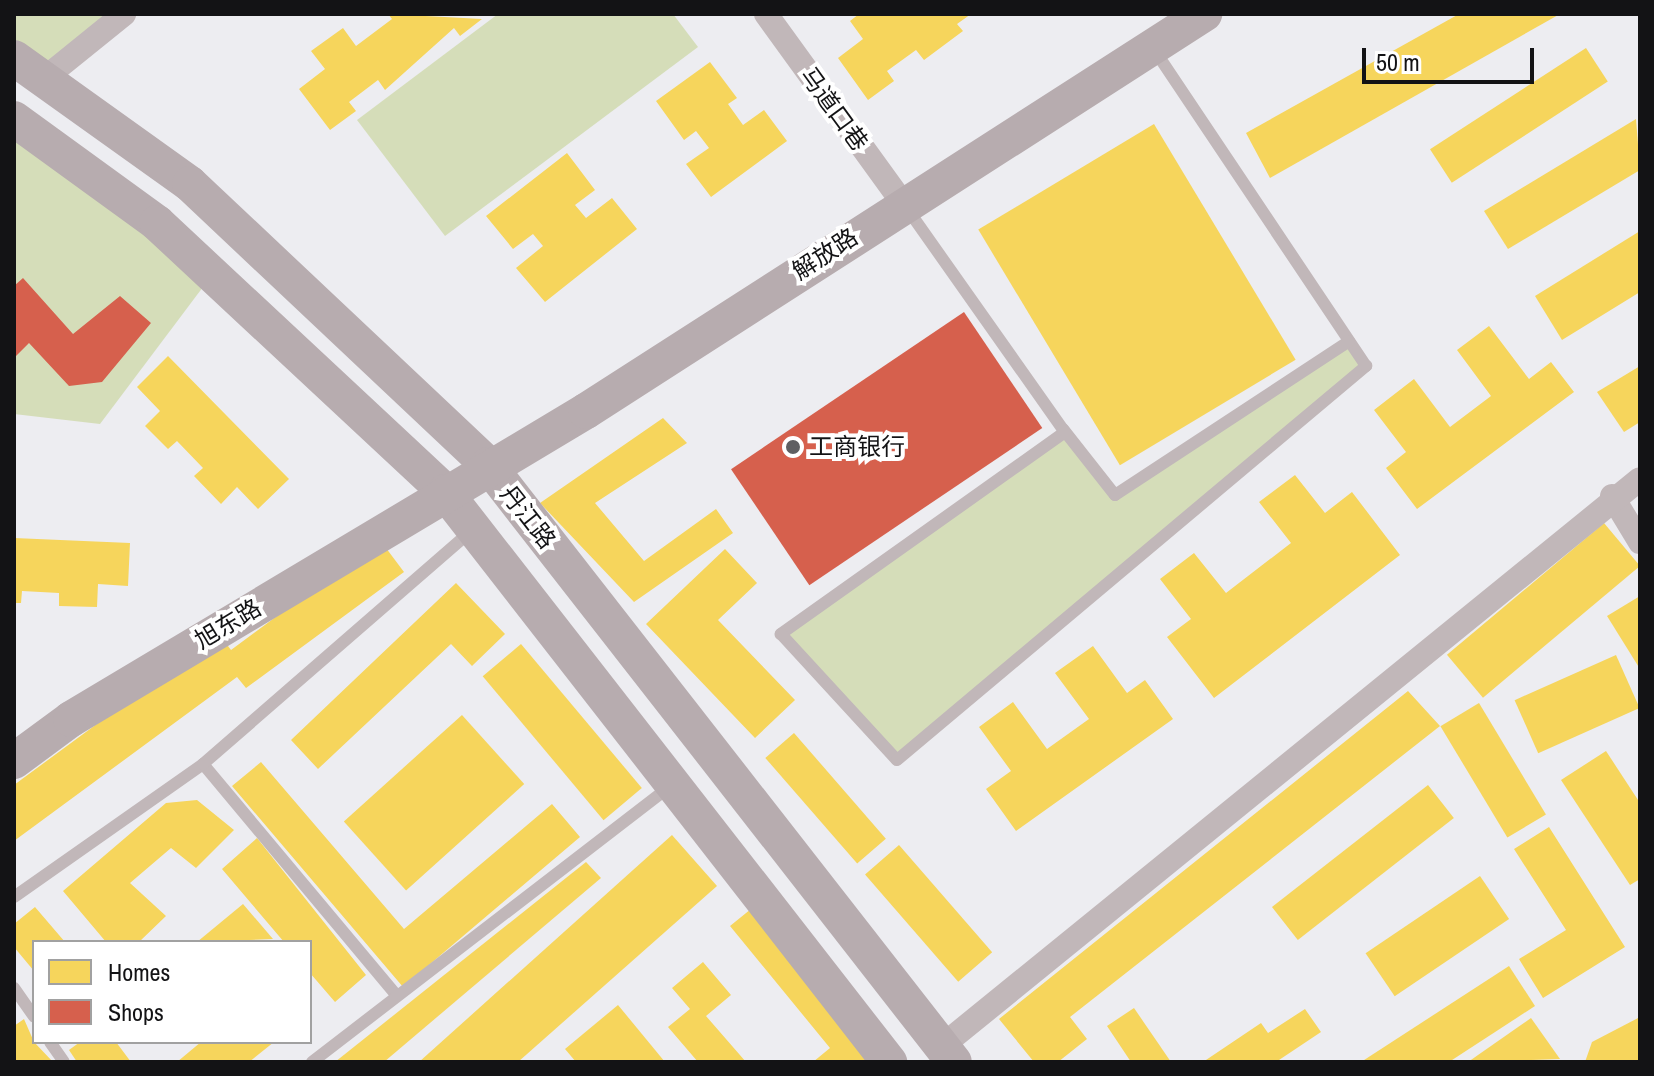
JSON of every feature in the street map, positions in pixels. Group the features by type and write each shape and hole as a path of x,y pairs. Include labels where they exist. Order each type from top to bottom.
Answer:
{"main road":[{"name":"解放路","path":"445,492 586,411 903,203 1204,14"},
{"name":"丹江路","path":"14,58 190,184 488,465 948,1054"},
{"name":"丹江路","path":"14,119 157,223 445,492 889,1062"},
{"name":"旭东路","path":"14,761 445,492"}],"street":[{"path":"45,78 124,14"},
{"name":"马道口巷","path":"766,14 903,203"},
{"path":"948,1054 1612,496 1640,479"},
{"path":"1612,496 1640,542"}],"lane":[{"path":"1063,429 781,634 897,760 1366,366 1152,46"},
{"path":"903,203 1063,429 1115,495 1349,341"},
{"path":"14,897 203,764 474,529"},
{"path":"203,764 397,996"},
{"path":"312,1062 672,784"},
{"path":"14,988 32,1014"},
{"path":"51,1044 64,1062"}],"green space":[{"path":"14,14 124,14 45,78 14,58"},
{"path":"498,14 673,14 698,47 445,236 357,120"},
{"path":"14,119 212,275 100,424 14,414"},
{"path":"1349,341 1366,366 897,760 781,634 1065,432 1115,494"}],"building: Homes":[{"path":"388,14 482,19 460,36 454,28 385,90 378,80 349,102 356,111 330,130 299,89 325,69 311,51 343,28 356,46 392,19"},
{"path":"859,14 971,14 957,24 963,31 924,60 916,50 887,71 894,81 868,100 838,58 863,39 850,21"},
{"path":"1459,14 1560,14 1270,178 1246,133"},
{"path":"1586,48 1608,82 1452,183 1430,149"},
{"path":"710,62 737,98 728,104 743,125 764,110 787,141 711,197 686,164 709,148 696,131 684,140 656,101"},
{"path":"1636,119 1640,170 1508,249 1484,211"},
{"path":"1154,124 1296,360 1120,465 978,230"},
{"path":"567,153 595,190 575,205 586,218 612,198 637,229 545,302 516,268 543,246 533,234 513,249 486,216"},
{"path":"1640,231 1640,292 1562,340 1535,296"},
{"path":"1489,326 1529,379 1551,362 1574,392 1417,509 1386,468 1406,452 1374,410 1414,379 1450,427 1491,396 1457,350"},
{"path":"168,356 289,479 258,509 237,487 221,504 194,476 203,468 177,441 168,449 145,426 160,411 137,387"},
{"path":"1640,366 1640,422 1624,432 1597,392"},
{"path":"663,418 687,443 595,503 644,561 716,509 733,533 634,602 540,503"},
{"path":"1295,475 1325,513 1352,492 1400,555 1214,698 1167,637 1191,619 1160,579 1194,553 1226,593 1291,543 1259,502"},
{"path":"1604,523 1640,566 1483,698 1447,655"},
{"path":"14,538 130,543 128,586 98,584 97,607 59,606 59,593 22,591 21,603 14,603"},
{"path":"380,540 404,572 246,688 237,677 14,841 14,785 219,634 231,650"},
{"path":"725,549 757,583 718,620 795,700 755,738 646,624"},
{"path":"456,583 505,634 472,666 451,644 318,769 291,740"},
{"path":"1640,596 1640,669 1607,616"},
{"path":"521,644 642,788 604,820 483,676"},
{"path":"1093,646 1127,693 1145,680 1173,719 1016,831 986,789 1011,771 979,727 1013,702 1047,749 1089,719 1055,673"},
{"path":"1616,655 1640,708 1538,753 1515,700"},
{"path":"1408,691 1440,726 1070,1017 1087,1039 1058,1062 1034,1062 999,1019"},
{"path":"1479,703 1546,814 1507,838 1440,726"},
{"path":"462,715 524,784 406,891 344,821"},
{"path":"794,733 886,839 857,864 765,758"},
{"path":"1606,751 1640,803 1640,879 1630,885 1561,780"},
{"path":"261,762 404,929 552,804 580,837 403,987 232,786"},
{"path":"1428,785 1454,818 1298,940 1272,907"},
{"path":"197,800 234,830 196,868 171,848 130,883 166,916 141,940 104,940 63,891 166,803"},
{"path":"1549,827 1625,947 1543,998 1519,959 1566,930 1514,849"},
{"path":"672,835 717,886 518,1062 419,1062"},
{"path":"257,838 366,975 335,1002 312,975 312,940 282,940 222,869"},
{"path":"899,845 992,952 958,982 865,875"},
{"path":"586,862 601,878 384,1062 335,1062"},
{"path":"1480,876 1509,919 1395,996 1366,953"},
{"path":"243,904 273,939 248,940 199,940"},
{"path":"35,907 63,940 32,940 32,969 14,947 14,924"},
{"path":"751,909 876,1062 813,1062 830,1048 730,926"},
{"path":"703,962 731,995 706,1016 746,1062 698,1062 668,1027 690,1009 672,988"},
{"path":"1509,966 1535,1006 1449,1062 1361,1062"},
{"path":"618,1005 665,1062 576,1062 565,1049"},
{"path":"1134,1008 1171,1062 1131,1062 1107,1026"},
{"path":"1305,1009 1321,1032 1276,1062 1203,1062 1261,1023 1268,1033"},
{"path":"1640,1017 1640,1062 1585,1062 1592,1042"},
{"path":"1531,1018 1560,1059 1468,1062"},
{"path":"24,1019 32,1044 36,1044 53,1062 14,1062 14,1026"},
{"path":"77,1044 118,1044 131,1062 77,1062 69,1050"},
{"path":"199,1044 272,1044 249,1062 177,1062"}],"building: Shops":[{"path":"23,278 73,334 120,296 151,323 102,382 69,386 29,343 14,358 14,286"},
{"path":"964,312 1042,428 809,585 731,469"}],"place":[{"name":"工商银行","path":"793,447"}]}
